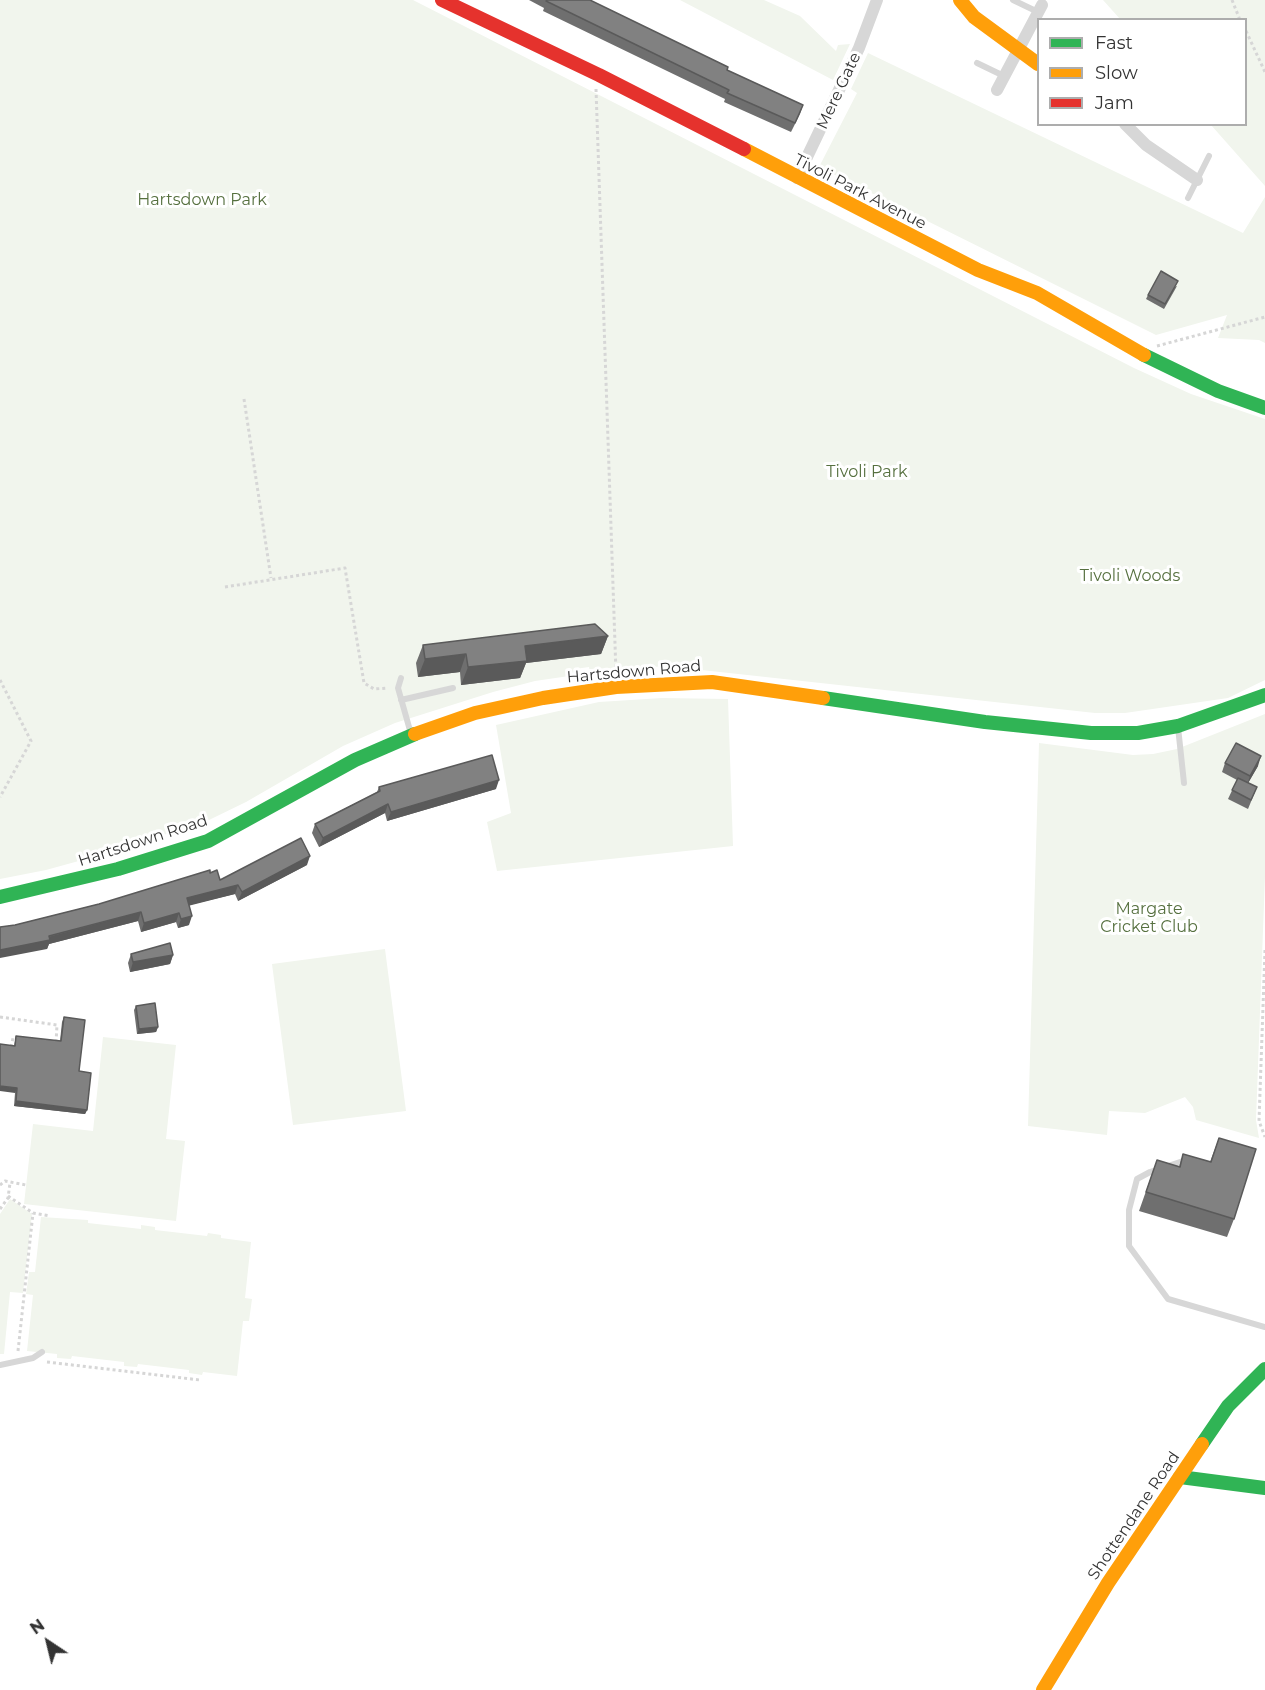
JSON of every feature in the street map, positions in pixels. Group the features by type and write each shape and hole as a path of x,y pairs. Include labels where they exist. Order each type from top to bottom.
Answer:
{"street":[{"name":"Tivoli Park Avenue","path":"442,0 599,75 978,270 1037,293 1148,357 1218,391 1265,408"},
{"path":"960,0 974,17 1017,51 1037,63"},
{"name":"Mere Gate","path":"797,178 859,48 875,1"},
{"path":"997,90 1040,8"},
{"path":"1127,126 1146,145 1197,180"},
{"name":"Hartsdown Road","path":"0,897 118,869 207,841 355,760 412,735 475,713 543,698 616,687 712,682 985,722 1091,733 1138,733 1178,726 1265,695"},
{"name":"Shottendane Road","path":"1043,1690 1108,1583 1228,1406 1265,1369"},
{"path":"1180,1477 1265,1488"}],"lane":[{"path":"1013,0 1040,8"},
{"path":"977,63 1004,76"},
{"path":"1188,198 1209,156"},
{"path":"401,678 398,687 412,735"},
{"path":"401,700 453,688"},
{"path":"1178,726 1184,783"},
{"path":"1191,1159 1150,1172 1137,1179 1129,1210 1129,1246 1168,1299 1265,1327"},
{"path":"0,1365 33,1358 42,1352"}],"path":[{"path":"1232,0 1239,18"},
{"path":"1247,35 1265,72"},
{"path":"599,75 595,92 616,687"},
{"path":"1148,357 1159,344 1265,317"},
{"path":"244,399 271,579"},
{"path":"225,586 345,567 364,683 374,689 398,687"},
{"path":"0,680 31,741 0,798"},
{"path":"1265,950 1259,1121 1265,1137"},
{"path":"0,1017 57,1025 56,1044 45,1042"},
{"path":"0,1047 11,1049 13,1038 23,1040"},
{"path":"0,1185 5,1181 26,1185"},
{"path":"0,1209 8,1196 10,1183"},
{"path":"8,1196 33,1213 50,1216"},
{"path":"17,1362 33,1213"},
{"path":"33,1358 200,1380"}],"green space":[{"path":"0,0 413,0 1134,368 1191,394 1265,419 1265,680 1228,698 1125,713 1095,713 665,666 590,673 589,667 575,669 576,675 535,681 493,692 395,723 343,746 246,802 209,820 115,851 46,870 0,879"},
{"path":"680,0 764,0 800,16 836,51 838,45 850,44 833,80"},
{"path":"1103,0 1265,0 1265,186 1212,126 1247,126 1247,18 1119,18"},
{"path":"868,53 1243,233 1265,197 1265,343 1259,340 1218,338 1227,315 1156,335 819,167 857,93 851,89"},
{"path":"662,698 728,699 733,846 497,871 487,822 511,813 496,725 599,702"},
{"name":"Margate Cricket Club","path":"1265,714 1265,876 1256,1120 1259,1138 1196,1120 1193,1107 1185,1097 1145,1113 1109,1111 1107,1135 1028,1126 1039,743 1133,755 1153,754 1177,749"},
{"path":"385,949 406,1111 293,1125 272,964"},
{"path":"103,1037 176,1045 166,1139 185,1141 176,1221 24,1204 33,1124 93,1131"},
{"path":"10,1199 32,1214 23,1293 10,1292 4,1354 0,1354 0,1214"},
{"path":"41,1217 88,1220 88,1223 141,1229 141,1225 155,1227 155,1230 207,1236 208,1233 221,1235 221,1238 251,1242 245,1298 252,1299 249,1321 243,1321 237,1376 203,1372 202,1375 189,1373 189,1370 138,1364 137,1367 124,1366 124,1362 72,1356 71,1359 57,1358 57,1354 27,1351 33,1295 26,1294 29,1272 35,1272"}],"building":[{"path":"547,0 590,0 728,67 727,70 803,105 795,123 727,93 729,90"},
{"path":"1161,271 1178,281 1165,304 1148,295"},
{"path":"595,624 608,636 525,646 527,661 468,667 466,654 425,659 423,645"},
{"path":"1236,743 1261,756 1250,776 1225,763"},
{"path":"492,755 499,780 391,812 388,804 323,838 315,824 380,791 379,787"},
{"path":"1238,778 1257,787 1251,800 1232,790"},
{"path":"301,838 310,856 242,892 238,885 187,898 192,916 181,919 179,913 144,923 141,912 49,936 50,940 0,950 0,927 99,904 210,870 210,873 217,870 220,880"},
{"path":"170,943 173,955 133,962 131,954"},
{"path":"155,1003 158,1027 139,1029 136,1006"},
{"path":"64,1017 85,1020 79,1071 91,1073 87,1110 16,1101 17,1088 0,1086 0,1044 15,1046 16,1036 61,1041"},
{"path":"1219,1138 1256,1149 1234,1219 1146,1192 1157,1160 1180,1167 1183,1154 1211,1162"}],"traffic: fast":[{"path":"1144,355 1218,391 1265,408"},
{"path":"823,698 985,722 1091,733 1138,733 1178,726 1265,695"},
{"path":"0,897 118,869 208,841 355,760 415,734"},
{"path":"1202,1444 1228,1406 1265,1369"},
{"path":"1180,1477 1265,1488"}],"traffic: slow":[{"path":"960,0 974,17 1037,63"},
{"path":"744,149 978,270 1037,293 1144,355"},
{"path":"415,734 475,713 543,698 616,687 712,682 823,698"},
{"path":"1043,1690 1108,1583 1202,1444"}],"traffic: jam":[{"path":"442,0 599,75 744,149"}],"park label":[{"name":"Hartsdown Park","path":"202,200"},
{"name":"Tivoli Park","path":"867,472"},
{"name":"Tivoli Woods","path":"1130,576"}]}
